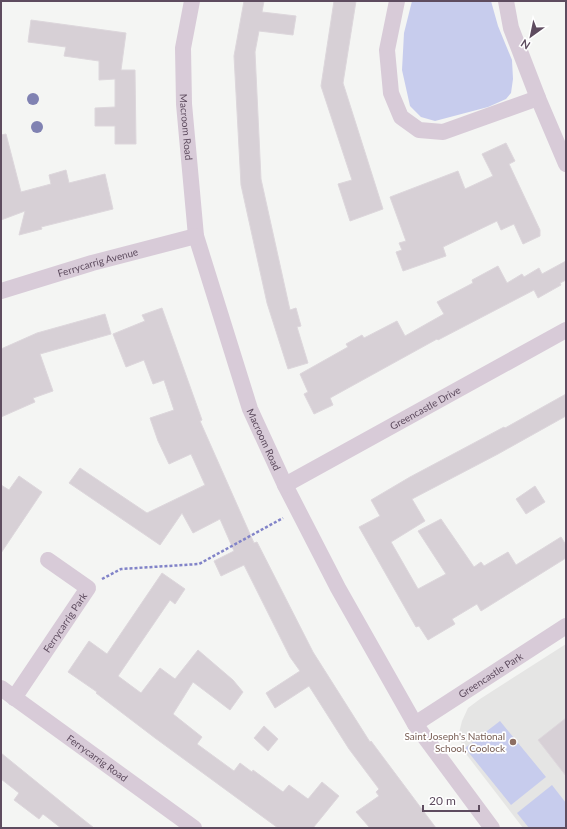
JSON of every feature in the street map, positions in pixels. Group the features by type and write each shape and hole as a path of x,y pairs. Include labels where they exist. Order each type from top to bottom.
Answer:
{"street":[{"name":"Macroom Road","path":"192,1 183,48 184,96 196,236 250,409 285,485 338,588 415,724 492,828"},
{"path":"397,1 387,50 391,93 401,117 419,130 443,132 538,98"},
{"path":"506,1 511,28 538,98 566,164"},
{"name":"Ferrycarrig Avenue","path":"1,291 92,264 196,236"},
{"name":"Greencastle Drive","path":"285,485 566,330"},
{"name":"Ferrycarrig Park","path":"14,698 88,588 48,560"},
{"name":"Greencastle Park","path":"415,724 566,626"},
{"name":"Ferrycarrig Road","path":"1,688 194,828"}],"path":[{"path":"88,588 121,569 199,564 298,510"}],"shaded area":[{"path":"412,1 491,1 498,26 512,60 513,79 511,93 506,99 488,107 435,121 421,117 410,106 402,70 404,33"},
{"name":"Saint Joseph's National School, Coolock","path":"566,644 566,828 523,828 463,750 459,733 462,721 468,708"},
{"path":"500,721 546,777 511,805 465,748"},
{"path":"552,785 566,803 566,828 529,828 517,813"}],"building":[{"path":"244,1 264,1 262,12 296,16 293,35 259,31 255,52 261,179 290,310 296,308 301,326 297,327 308,363 288,369 267,303 241,185 234,56"},
{"path":"334,1 356,1 343,83 383,209 350,221 338,184 352,180 321,86"},
{"path":"31,20 126,33 121,70 135,70 136,144 115,144 115,126 95,126 95,108 115,107 115,79 99,80 99,61 64,56 66,47 28,42"},
{"path":"6,134 21,192 51,184 49,175 66,170 69,183 105,174 113,209 41,227 42,229 19,235 25,211 1,220 1,135"},
{"path":"506,143 515,161 509,164 540,230 540,236 523,244 514,224 501,230 497,221 443,247 446,256 403,271 396,252 402,250 399,243 406,241 390,197 458,171 465,189 493,176 482,154"},
{"path":"566,261 566,280 560,283 561,285 538,298 534,290 438,340 437,339 330,398 333,405 314,414 304,394 308,392 300,374 348,347 346,344 362,335 364,338 397,321 405,336 444,314 437,302 473,283 472,280 498,266 507,283 522,274 524,277 539,268 542,274"},
{"path":"162,308 202,420 200,421 254,543 257,542 313,652 370,742 371,741 436,828 370,828 356,812 379,796 376,792 379,789 349,749 309,686 275,708 266,693 300,671 290,657 244,565 221,576 214,561 234,551 220,519 193,533 182,513 160,545 69,483 80,468 147,513 205,485 191,454 169,464 158,441 150,418 174,410 164,380 153,384 144,360 126,367 113,334 145,321 142,315"},
{"path":"105,314 111,334 40,354 53,391 33,398 35,402 1,417 1,349 37,333"},
{"path":"566,394 566,416 412,499 425,521 391,542 418,589 446,574 418,531 441,519 474,567 481,562 484,566 508,552 516,565 561,537 566,545 566,558 481,611 477,604 452,619 455,624 428,640 419,626 416,627 359,527 380,516 371,500 410,477 504,427 505,428"},
{"path":"19,476 42,492 1,553 1,485 9,490"},
{"path":"535,486 545,502 526,514 516,499"},
{"path":"162,573 185,589 175,604 170,600 118,676 141,693 160,668 175,679 198,650 233,680 243,692 230,710 193,682 173,714 202,737 197,744 234,771 240,763 252,772 253,770 283,792 289,785 308,799 322,782 339,796 313,828 278,828 155,738 96,693 97,692 68,672 89,641 107,654"},
{"path":"566,718 566,776 538,740"},
{"path":"264,726 278,739 268,751 254,738"},
{"path":"1,753 94,828 61,828 43,814 39,819 14,800 19,793 1,779"}],"place":[{"name":"Saint Joseph's National School, Coolock","path":"513,742"}]}
